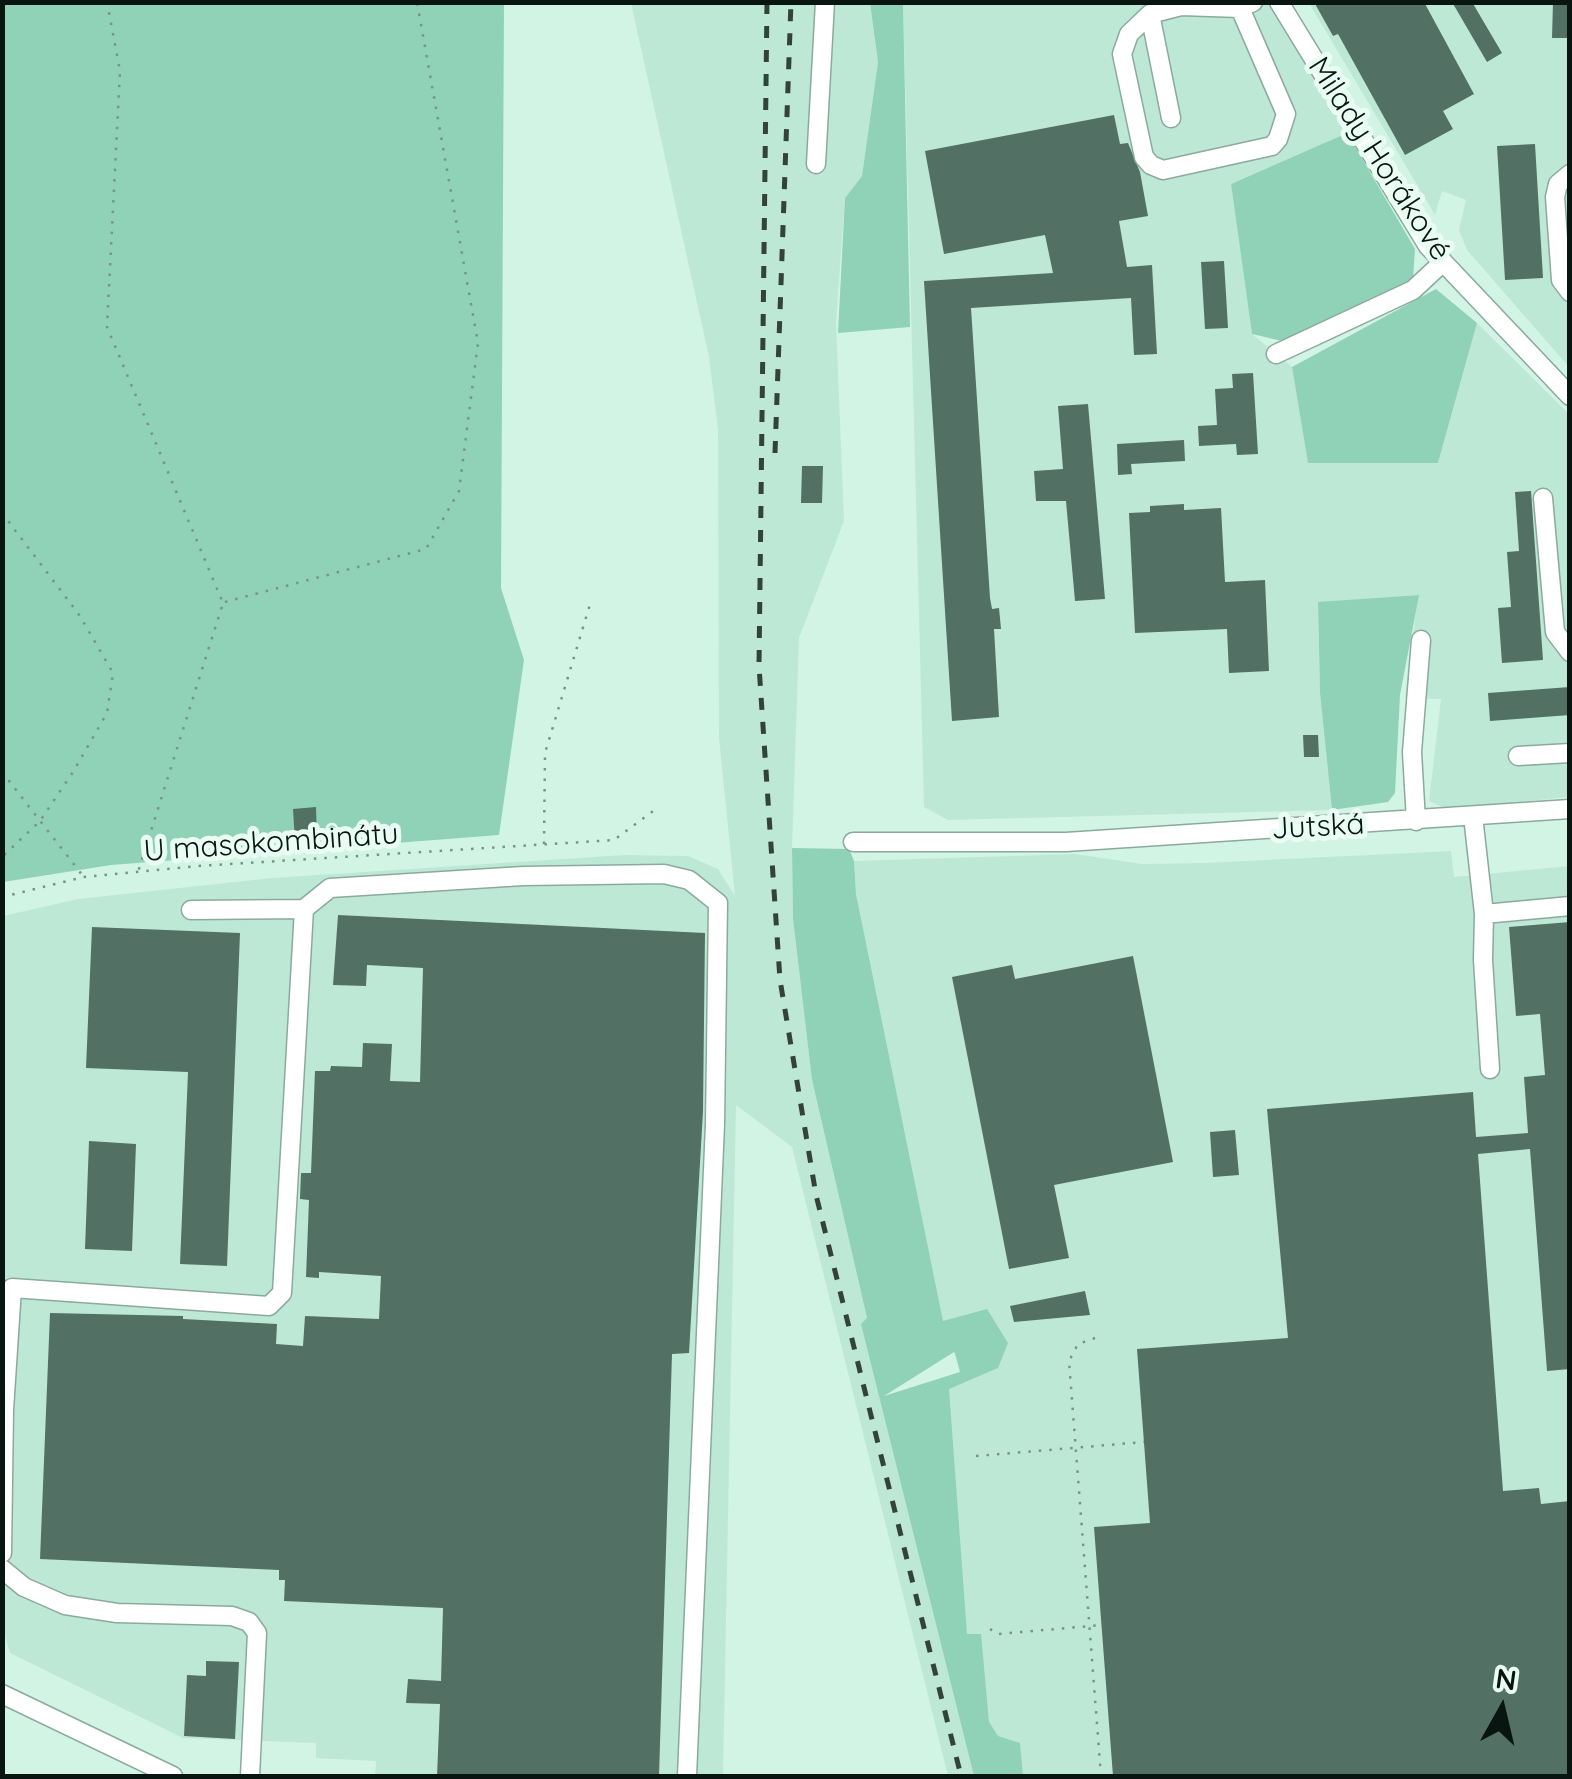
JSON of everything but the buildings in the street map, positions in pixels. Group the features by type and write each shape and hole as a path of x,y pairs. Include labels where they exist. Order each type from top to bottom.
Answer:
{"street":[{"path":"816,164 825,2"},
{"name":"Milady Horákové","path":"1279,2 1428,246 1570,396"},
{"path":"1247,5 1286,114 1272,146 1163,170 1144,157 1122,54 1136,24 1150,14 1181,6 1247,5"},
{"path":"1150,14 1170,118"},
{"path":"1570,174 1558,184 1555,196 1561,280 1570,292"},
{"path":"1276,354 1413,290 1442,262"},
{"path":"1543,498 1555,632 1570,652"},
{"path":"1416,821 1412,752 1421,640"},
{"path":"1518,756 1570,753"},
{"name":"Jutská","path":"853,842 884,852 1059,849 1570,809"},
{"path":"1473,816 1484,914 1490,1069"},
{"path":"191,910 304,908 330,888 524,876 664,874 690,880 718,902 715,1124 687,1776"},
{"path":"1484,914 1570,906"},
{"path":"2,1553 7,1288 269,1306 282,1293 304,908"},
{"path":"2,1568 24,1586 65,1604 117,1613 232,1616 249,1622 257,1633 250,1776"},
{"path":"2,1694 173,1776"}],"path":[{"path":"106,2 120,70 107,328 223,602 138,872"},
{"path":"223,602 426,549 459,490 478,343 417,2"},
{"path":"2,513 80,616 113,673 107,713 40,821 2,857"},
{"path":"544,845 545,753 591,600"},
{"path":"2,772 84,877"},
{"name":"U masokombinátu","path":"2,897 84,877 614,840 656,809"},
{"path":"1094,1338 1084,1340 1070,1356 1101,1776"},
{"path":"976,1456 1144,1442"},
{"path":"990,1629 998,1634 1102,1625"}],"shaded area":[{"path":"3,3 504,3 501,588 524,660 499,835 111,865 3,882"},
{"path":"631,3 870,3 878,62 862,176 845,198 836,322 844,521 799,638 792,848 793,919 812,1080 867,1318 880,1399 961,1372 943,1322 916,1201 856,894 854,861 1075,854 1142,864 1204,863 1451,851 1454,877 1569,866 1569,1776 948,1776 792,1147 736,1105 723,1776 375,1776 376,1761 316,1758 316,1743 183,1738 10,1653 3,1629 3,916 78,899 272,878 624,855 688,856 718,869 735,896 719,738 718,430 709,357"},
{"path":"870,3 903,3 910,327 838,333 845,198 862,176 878,62"},
{"path":"903,3 1272,3 1347,133 1231,184 1252,334 1292,367 1309,463 1438,463 1477,323 1569,414 1569,797 1447,809 1429,801 1441,699 1405,698 1418,595 1318,603 1320,693 1332,810 948,820 924,807"},
{"path":"1309,3 1569,3 1569,367 1467,250 1459,230 1466,200 1442,191 1435,215"},
{"path":"1347,133 1415,249 1413,279 1282,341 1252,334 1231,184"},
{"path":"1436,289 1477,323 1438,463 1308,463 1292,367"},
{"path":"1419,595 1400,695 1395,793 1388,802 1332,810 1320,693 1318,602"},
{"path":"792,848 849,849 943,1321 987,1309 1008,1343 998,1368 949,1389 967,1634 981,1634 989,1722 998,1736 1020,1743 1023,1776 974,1776 861,1324 867,1318 812,1080 793,919","holes":["954,1352 960,1372 884,1396"]}],"railway":[{"path":"767,2 759,666 780,980 816,1195 961,1776"},
{"path":"775,453 791,2"}]}
